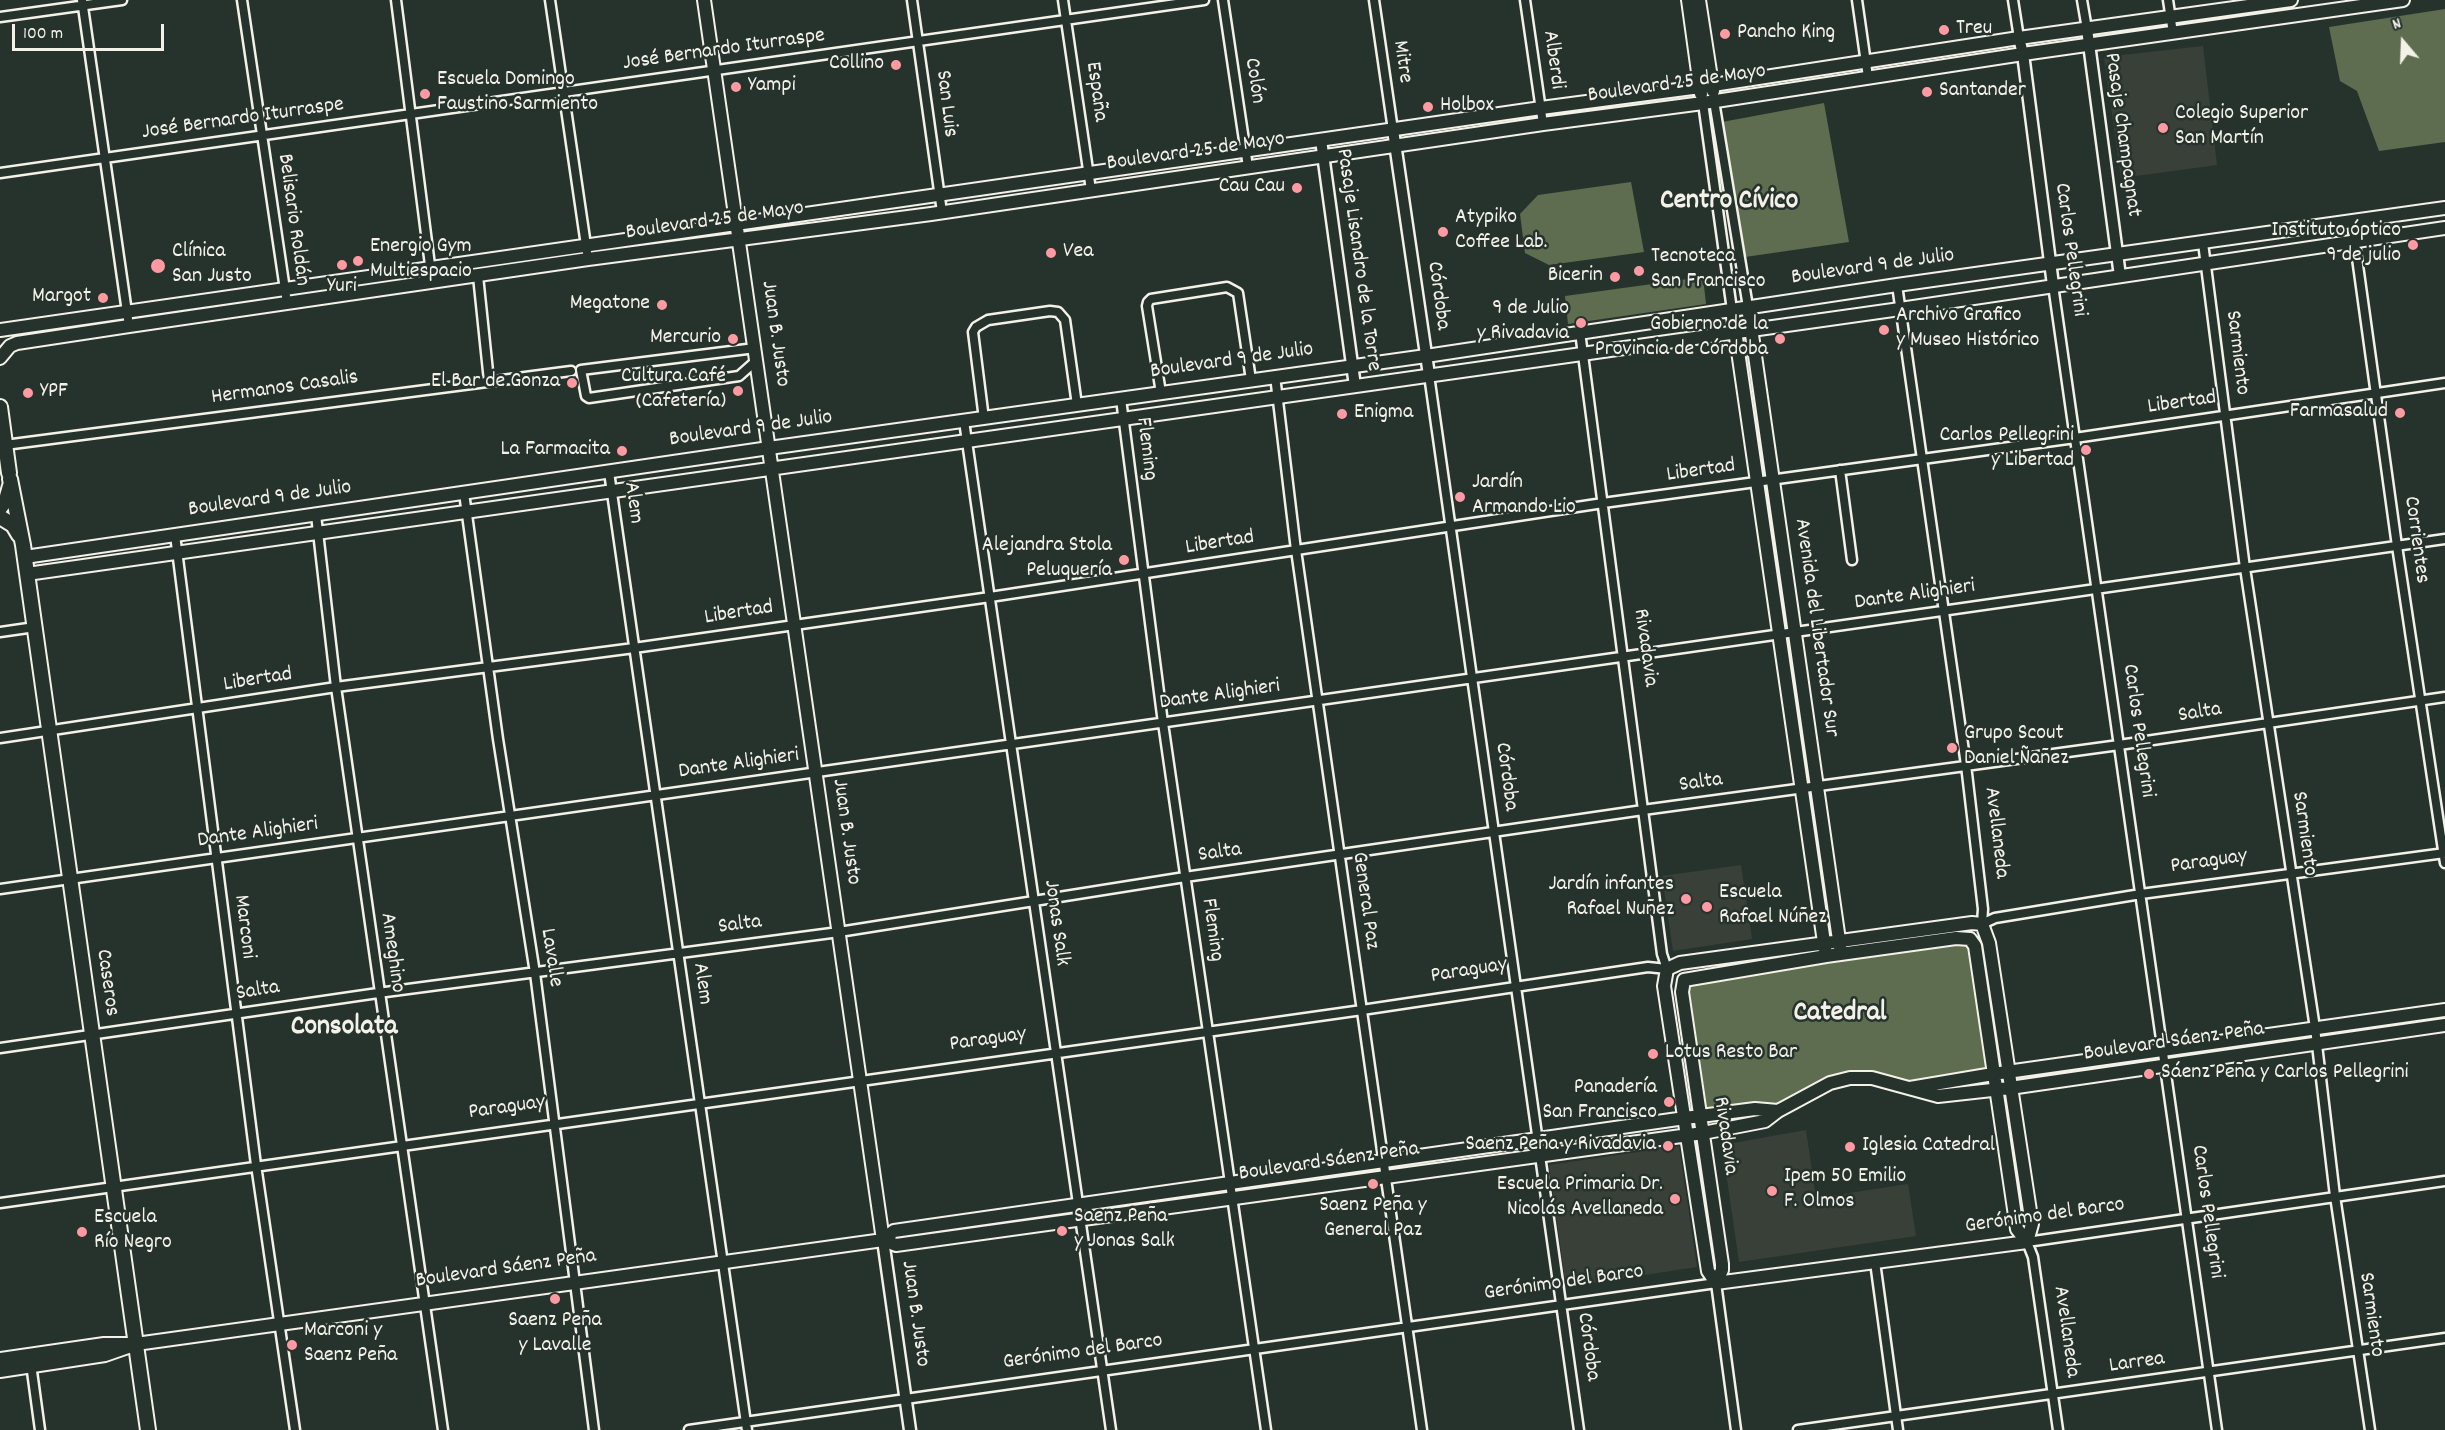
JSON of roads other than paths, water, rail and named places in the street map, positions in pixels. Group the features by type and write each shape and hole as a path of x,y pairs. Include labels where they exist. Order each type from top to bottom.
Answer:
{"main road":[{"name":"Juan B. Justo","path":"704,0 883,1240"},
{"path":"1688,0 1709,102"},
{"path":"1699,0 1706,86"},
{"name":"Boulevard 25 de Mayo","path":"0,358 10,346 17,343 129,326 430,268 2291,0"},
{"name":"Boulevard 25 de Mayo","path":"0,330 127,313 432,282 588,259 739,241 1709,102 2173,33 2329,5 2403,0"},
{"name":"Boulevard 9 de Julio","path":"25,557 769,448 1426,356 1897,285 2445,208"},
{"name":"Boulevard 9 de Julio","path":"27,574 1900,309 2445,228"},
{"name":"Avenida del Libertador Sur","path":"1748,307 1840,947"},
{"name":"Avenida del Libertador Sur","path":"1732,310 1825,949"},
{"name":"Caseros","path":"0,407 3,451 23,542 148,1430"},
{"path":"0,508 8,495 9,476"},
{"path":"0,517 13,525 23,542"},
{"name":"Paraguay","path":"1667,969 1680,963 1825,949 1972,923 1982,924"},
{"path":"1970,939 1982,924"},
{"name":"Avellaneda","path":"1982,924 1989,943 2032,1224 2027,1242"},
{"name":"Paraguay","path":"1840,947 1956,938 1970,939"},
{"name":"Avellaneda","path":"1970,939 1976,946 1995,1090 2017,1228 2027,1242"},
{"name":"Paraguay","path":"1684,980 1825,949"},
{"path":"1667,969 1684,980"},
{"name":"Rivadavia","path":"1667,969 1664,986 1684,1118 1708,1271 1716,1283"},
{"name":"Rivadavia","path":"1684,980 1682,992 1722,1270 1716,1283"},
{"name":"Boulevard Sáenz Peña","path":"1909,1088 2445,1010"},
{"name":"Boulevard Sáenz Peña","path":"0,1359 31,1360 105,1355 136,1344 723,1261 883,1240 896,1245 1687,1136 1765,1121 1778,1111 1830,1083 1850,1078 1872,1078 1938,1096 2010,1088 2445,1025"},
{"name":"Boulevard Sáenz Peña","path":"883,1240 894,1231 1078,1204 1755,1108 1778,1111"},
{"name":"Gerónimo del Barco","path":"1716,1283 2027,1242"},
{"name":"Boulevard Sáenz Peña","path":"0,1371 31,1360"}],"street":[{"path":"0,17 82,3 122,0"},
{"name":"Belisario Roldán","path":"242,0 286,296"},
{"path":"396,0 432,282"},
{"path":"550,0 588,259"},
{"name":"San Luis","path":"912,0 942,212"},
{"name":"España","path":"1064,0 1091,190"},
{"name":"José Bernardo Iturraspe","path":"0,173 1204,0"},
{"name":"Colón","path":"1223,0 1248,167"},
{"name":"Mitre","path":"1374,0 1393,130"},
{"name":"Alberdi","path":"1525,0 1543,124"},
{"path":"1857,0 1868,77"},
{"path":"2013,0 2019,38"},
{"name":"Pasaje Champagnat","path":"2082,0 2120,276"},
{"path":"2169,0 2173,33"},
{"path":"82,3 129,326"},
{"name":"Carlos Pellegrini","path":"2019,38 2217,1430"},
{"path":"1709,102 1748,307"},
{"path":"1709,102 1732,310"},
{"name":"Córdoba","path":"1393,130 1579,1430"},
{"name":"Pasaje Lisandro de la Torre","path":"1321,140 1354,386"},
{"name":"Boulevard 25 de Mayo","path":"836,210 838,226"},
{"name":"Corrientes","path":"2352,222 2397,546 2445,856"},
{"name":"Sarmiento","path":"2203,243 2245,568 2315,1028 2335,1197 2370,1430"},
{"path":"478,276 489,381"},
{"name":"Avellaneda","path":"1897,285 1920,458 1966,765 1983,909 1982,924"},
{"path":"1161,393 1147,306 1151,299 1227,287 1238,293 1251,380"},
{"path":"984,418 973,332 979,323 988,320 1050,311 1058,312 1065,320 1077,405"},
{"name":"Rivadavia","path":"1580,332 1662,954 1667,969"},
{"path":"756,354 739,376 589,398 586,396 581,370 756,354"},
{"name":"Hermanos Casalis","path":"3,451 571,371"},
{"name":"General Paz","path":"1275,376 1317,701 1422,1430"},
{"name":"Libertad","path":"0,738 336,687 634,648 990,597 1603,503 2075,438 2445,383"},
{"name":"Fleming","path":"1121,399 1206,1032 1266,1430"},
{"name":"Jonas Salk","path":"964,421 1111,1430"},
{"path":"1840,470 1852,560"},
{"name":"Alem","path":"609,472 747,1426"},
{"name":"Lavalle","path":"464,493 510,817 535,973 573,1282 594,1430"},
{"name":"Ameghino","path":"316,515 336,687 378,993 443,1430"},
{"name":"Marconi","path":"175,536 256,1165 295,1430"},
{"name":"Dante Alighieri","path":"0,889 2445,539"},
{"path":"0,632 35,627"},
{"name":"Salta","path":"0,1048 378,993 838,932 1185,877 1643,810 2119,745 2445,697"},
{"name":"Paraguay","path":"1982,924 1995,918 2140,894 2291,873 2445,856"},
{"name":"Paraguay","path":"0,1203 114,1185 1362,1010 1648,967 1667,969"},
{"name":"Gerónimo del Barco","path":"2027,1242 2445,1181"},
{"name":"Juan B. Justo","path":"883,1240 910,1430"},
{"name":"Avellaneda","path":"2027,1242 2033,1257 2058,1430"},
{"path":"1875,1262 1899,1430"},
{"name":"Rivadavia","path":"1716,1283 1736,1430"},
{"name":"Gerónimo del Barco","path":"689,1430 747,1426 905,1399 1716,1283"},
{"name":"Larrea","path":"1798,1430 2445,1338"},
{"path":"31,1360 40,1430"}],"place":[{"name":"Treu","path":"1944,30"},
{"name":"Pancho King","path":"1725,34"},
{"name":"Collino","path":"896,65"},
{"name":"Yampi","path":"736,87"},
{"name":"Santander","path":"1927,92"},
{"name":"Escuela Domingo Faustino Sarmiento","path":"425,94"},
{"name":"Holbox","path":"1428,107"},
{"name":"Colegio Superior San Martín","path":"2163,128"},
{"name":"Cau Cau","path":"1297,188"},
{"name":"Atypiko Coffee Lab.","path":"1443,232"},
{"name":"Instituto óptico 9 de julio","path":"2413,245"},
{"name":"Vea","path":"1051,253"},
{"name":"Energio Gym Multiespacio","path":"358,261"},
{"name":"Yuri","path":"342,265"},
{"name":"Clínica San Justo","path":"158,266"},
{"name":"Tecnoteca San Francisco","path":"1639,271"},
{"name":"Bicerin","path":"1615,277"},
{"name":"Margot","path":"103,298"},
{"name":"Megatone","path":"662,305"},
{"name":"9 de Julio y Rivadavia","path":"1581,323"},
{"name":"Archivo Grafico y Museo Histórico","path":"1884,330"},
{"name":"Mercurio","path":"733,339"},
{"name":"Gobierno de la Provincia de Córdoba","path":"1780,339"},
{"name":"El Bar de Gonza","path":"572,383"},
{"name":"Cultura Café (Cafetería)","path":"738,391"},
{"name":"YPF","path":"28,393"},
{"name":"Farmasalud","path":"2400,413"},
{"name":"Enigma","path":"1342,414"},
{"name":"Carlos Pellegrini y Libertad","path":"2086,450"},
{"name":"La Farmacita","path":"622,451"},
{"name":"Jardín Armando Lio","path":"1460,497"},
{"name":"Alejandra Stola Peluquería","path":"1124,560"},
{"name":"Grupo Scout Daniel Ñañez","path":"1952,748"},
{"name":"Jardín infantes Rafael Nuñez","path":"1686,899"},
{"name":"Escuela Rafael Núñez","path":"1707,907"},
{"name":"Lotus Resto Bar","path":"1653,1054"},
{"name":"Sáenz Peña y Carlos Pellegrini","path":"2149,1074"},
{"name":"Panadería San Francisco","path":"1669,1102"},
{"name":"Saenz Peña y Rivadavia","path":"1668,1146"},
{"name":"Iglesia Catedral","path":"1850,1147"},
{"name":"Saenz Peña y General Paz","path":"1373,1184"},
{"name":"Ipem 50 Emilio F. Olmos","path":"1772,1191"},
{"name":"Escuela Primaria Dr. Nicolás Avellaneda","path":"1675,1199"},
{"name":"Saenz Peña y Jonas Salk","path":"1062,1231"},
{"name":"Escuela Río Negro","path":"82,1232"},
{"name":"Saenz Peña y Lavalle","path":"555,1299"},
{"name":"Marconi y Saenz Peña","path":"292,1345"}],"district":[{"name":"Centro Cívico","path":"1729,203"},
{"name":"Catedral","path":"1840,1015"},
{"name":"Consolata","path":"344,1029"}]}
